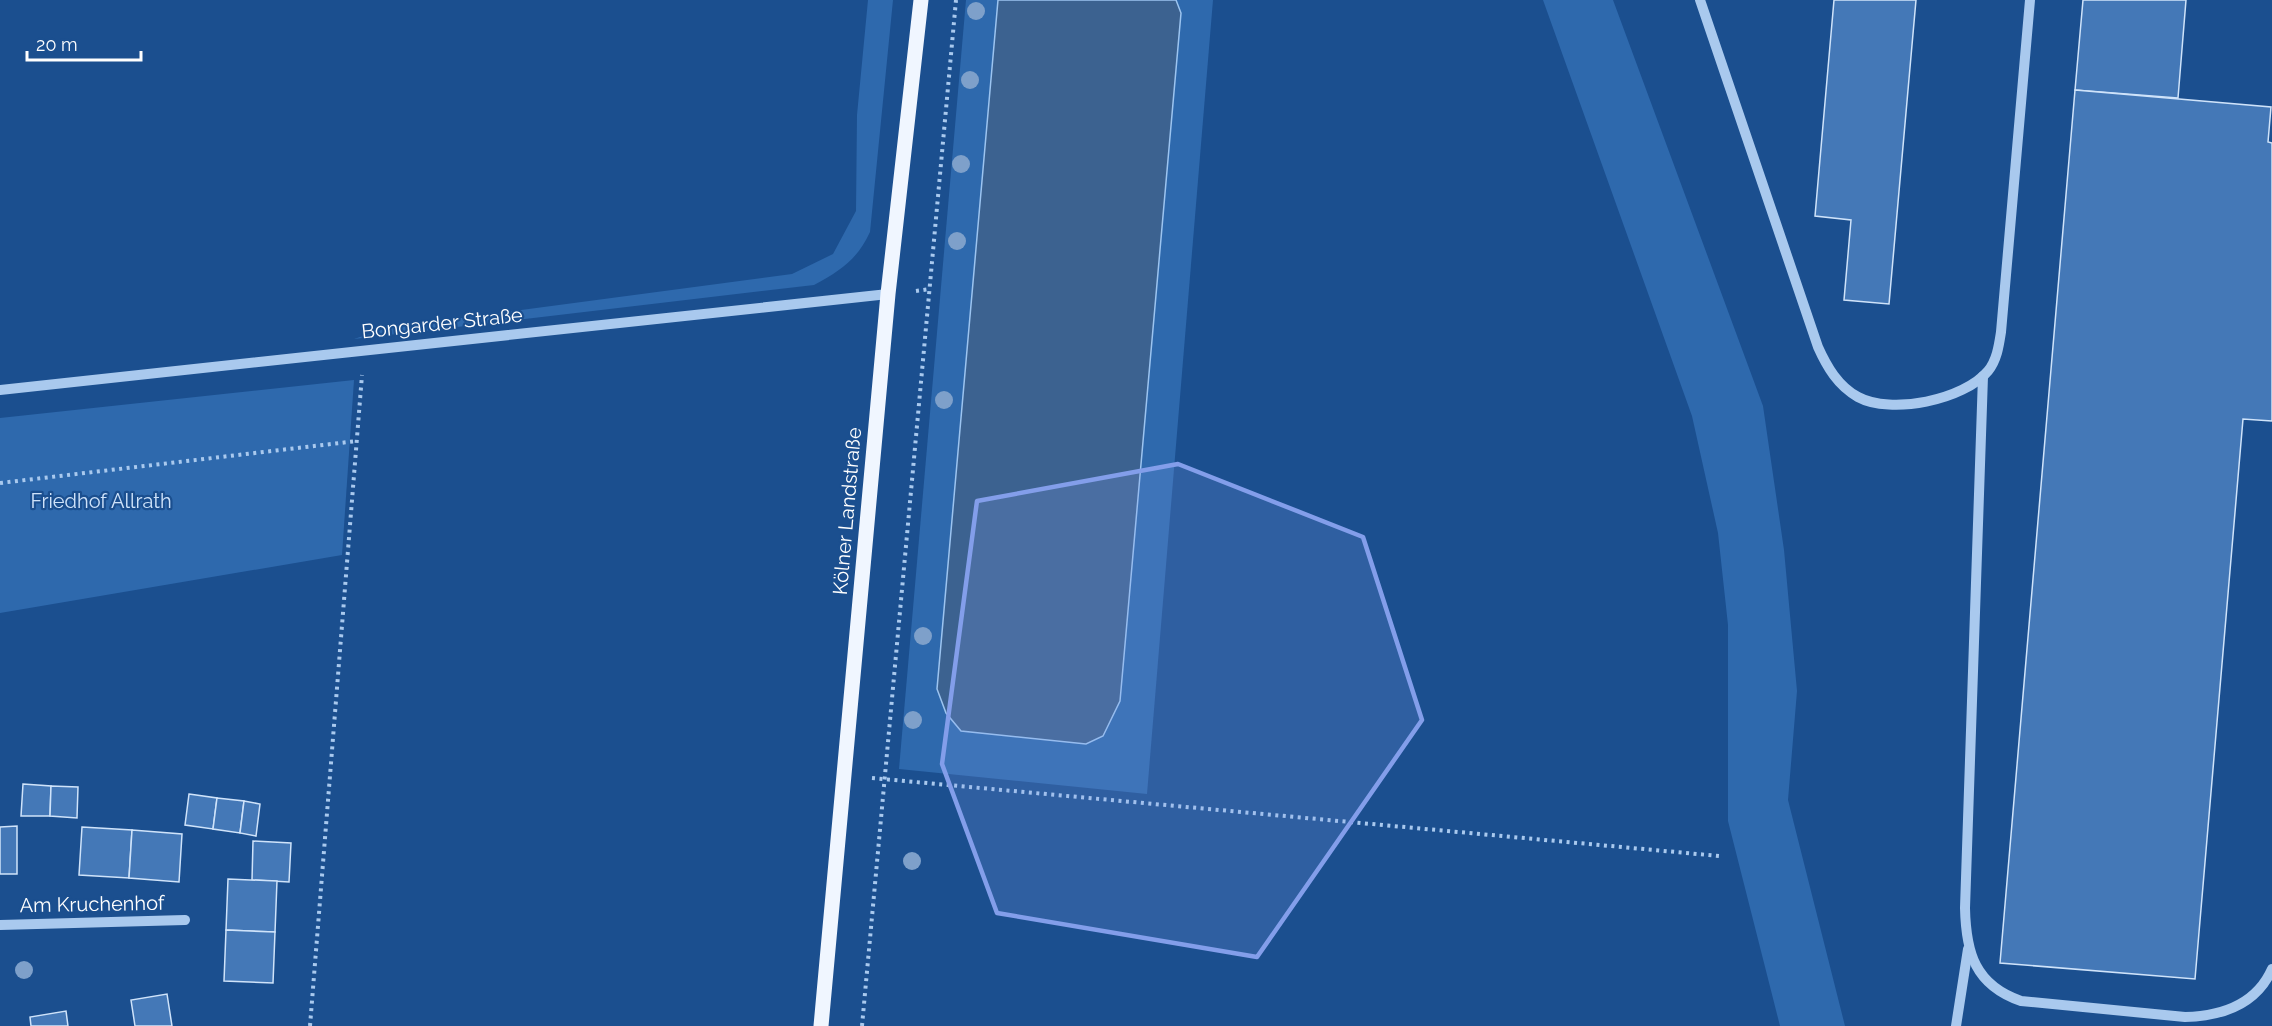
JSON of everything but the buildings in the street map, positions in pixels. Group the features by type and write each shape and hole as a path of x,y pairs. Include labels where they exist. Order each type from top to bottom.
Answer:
{"main road":[{"name":"Kölner Landstraße","path":"821,1026 888,294 921,0"}],"street":[{"path":"1700,0 1812,332 1833,374 1857,396 1874,403 1891,405 1918,403 1946,396 1983,376 1996,356 2001,332 2030,0"},
{"name":"Bongarder Straße","path":"0,390 888,294"},
{"path":"1956,1026 1968,947 1965,896 1983,376"},
{"name":"Am Kruchenhof","path":"0,924 185,920"},
{"path":"1968,947 1972,960 1987,981 1996,990 2021,1001 2185,1017 2211,1015 2240,1005 2261,989 2272,969"}],"path":[{"path":"862,1026 956,0"},
{"path":"310,1026 363,350"},
{"path":"0,483 357,441"},
{"path":"844,776 1719,856"}],"highlighted area":[{"path":"1178,464 1363,537 1422,720 1257,957 997,913 942,764 977,501"}],"green space":[{"path":"868,0 893,0 870,232 847,264 832,275 814,285 354,339 387,328 792,274 833,254 856,211 857,115"},
{"path":"966,0 1213,0 1147,794 899,769"},
{"path":"1543,0 1613,0 1763,406 1784,550 1797,691 1788,800 1845,1026 1780,1026 1728,821 1728,625 1718,533 1692,416"},
{"name":"Friedhof Allrath","path":"354,380 342,555 0,613 0,418"}],"shaded area":[{"path":"998,0 1176,0 1181,13 1120,701 1103,736 1086,744 961,731 946,713 937,689"}]}
